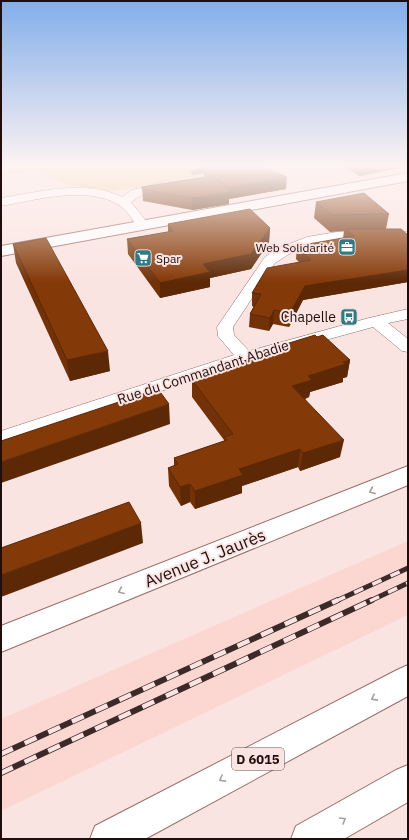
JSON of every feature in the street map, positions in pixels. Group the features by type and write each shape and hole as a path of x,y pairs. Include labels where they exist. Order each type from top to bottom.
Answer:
{"main road":[{"path":"1,251 261,204"},
{"name":"Avenue J. Jaurès","path":"1,638 359,497 408,476"},
{"name":"D 6015","path":"108,839 408,680"},
{"path":"309,839 408,782"}],"street":[{"path":"126,204 130,207 144,226"},
{"path":"244,356 226,336 225,327 270,260 284,251 318,239 358,235 408,236"},
{"name":"Rue du Commandant Abadie","path":"1,438 244,356 375,321 408,314"},
{"path":"375,321 408,347"}],"shaded area":[{"path":"408,541 408,615 1,811 1,719"}],"building":[{"path":"319,204 377,204 389,214 333,215"},
{"path":"250,209 270,228 251,254 203,264 210,272 160,283 127,239 173,231 168,224"},
{"path":"345,229 401,229 408,235 408,270 305,286 290,313 274,310 270,318 250,314 261,294 252,293 267,268 311,260 297,246 354,236"},
{"path":"46,238 108,351 67,360 13,244"},
{"path":"315,335 317,337 323,335 350,360 343,362 346,364 308,376 312,380 292,386 344,440 303,453 300,449 239,469 243,475 195,491 190,484 180,487 168,468 178,464 174,458 227,440 224,437 233,434 192,380 246,363 244,361 289,347 286,344"},
{"path":"158,389 169,404 1,462 1,441"},
{"path":"129,502 141,523 1,575 1,548"}],"railway":[{"path":"336,601 408,568"},
{"path":"370,601 408,583"},
{"path":"1,754 338,600"},
{"path":"1,773 372,600"}],"place":[{"name":"Web Solidarité","path":"347,247"},
{"name":"Spar","path":"143,258"},
{"name":"Chapelle","path":"349,317"}]}
